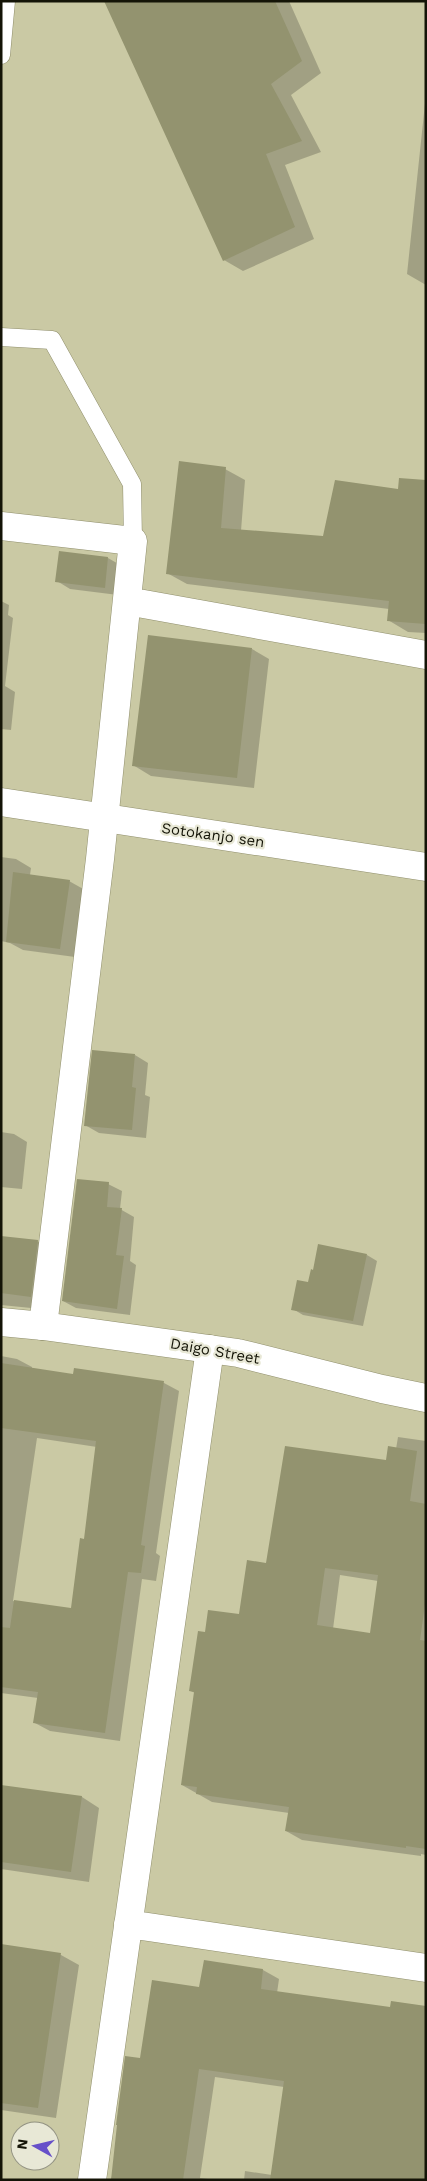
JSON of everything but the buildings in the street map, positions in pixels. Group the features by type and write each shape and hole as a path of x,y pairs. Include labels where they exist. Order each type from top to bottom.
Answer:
{"street":[{"path":"1,526 133,541 104,819 43,1326"},
{"path":"127,601 426,655"},
{"name":"Sotokanjo sen","path":"1,802 426,866"},
{"name":"Daigo Street","path":"1,1322 238,1352 382,1389 426,1398"},
{"path":"92,2180 210,1349"},
{"path":"128,1924 426,1968"}],"lane":[{"path":"1,55 6,1"},
{"path":"1,337 52,340 132,484 133,541"}]}
